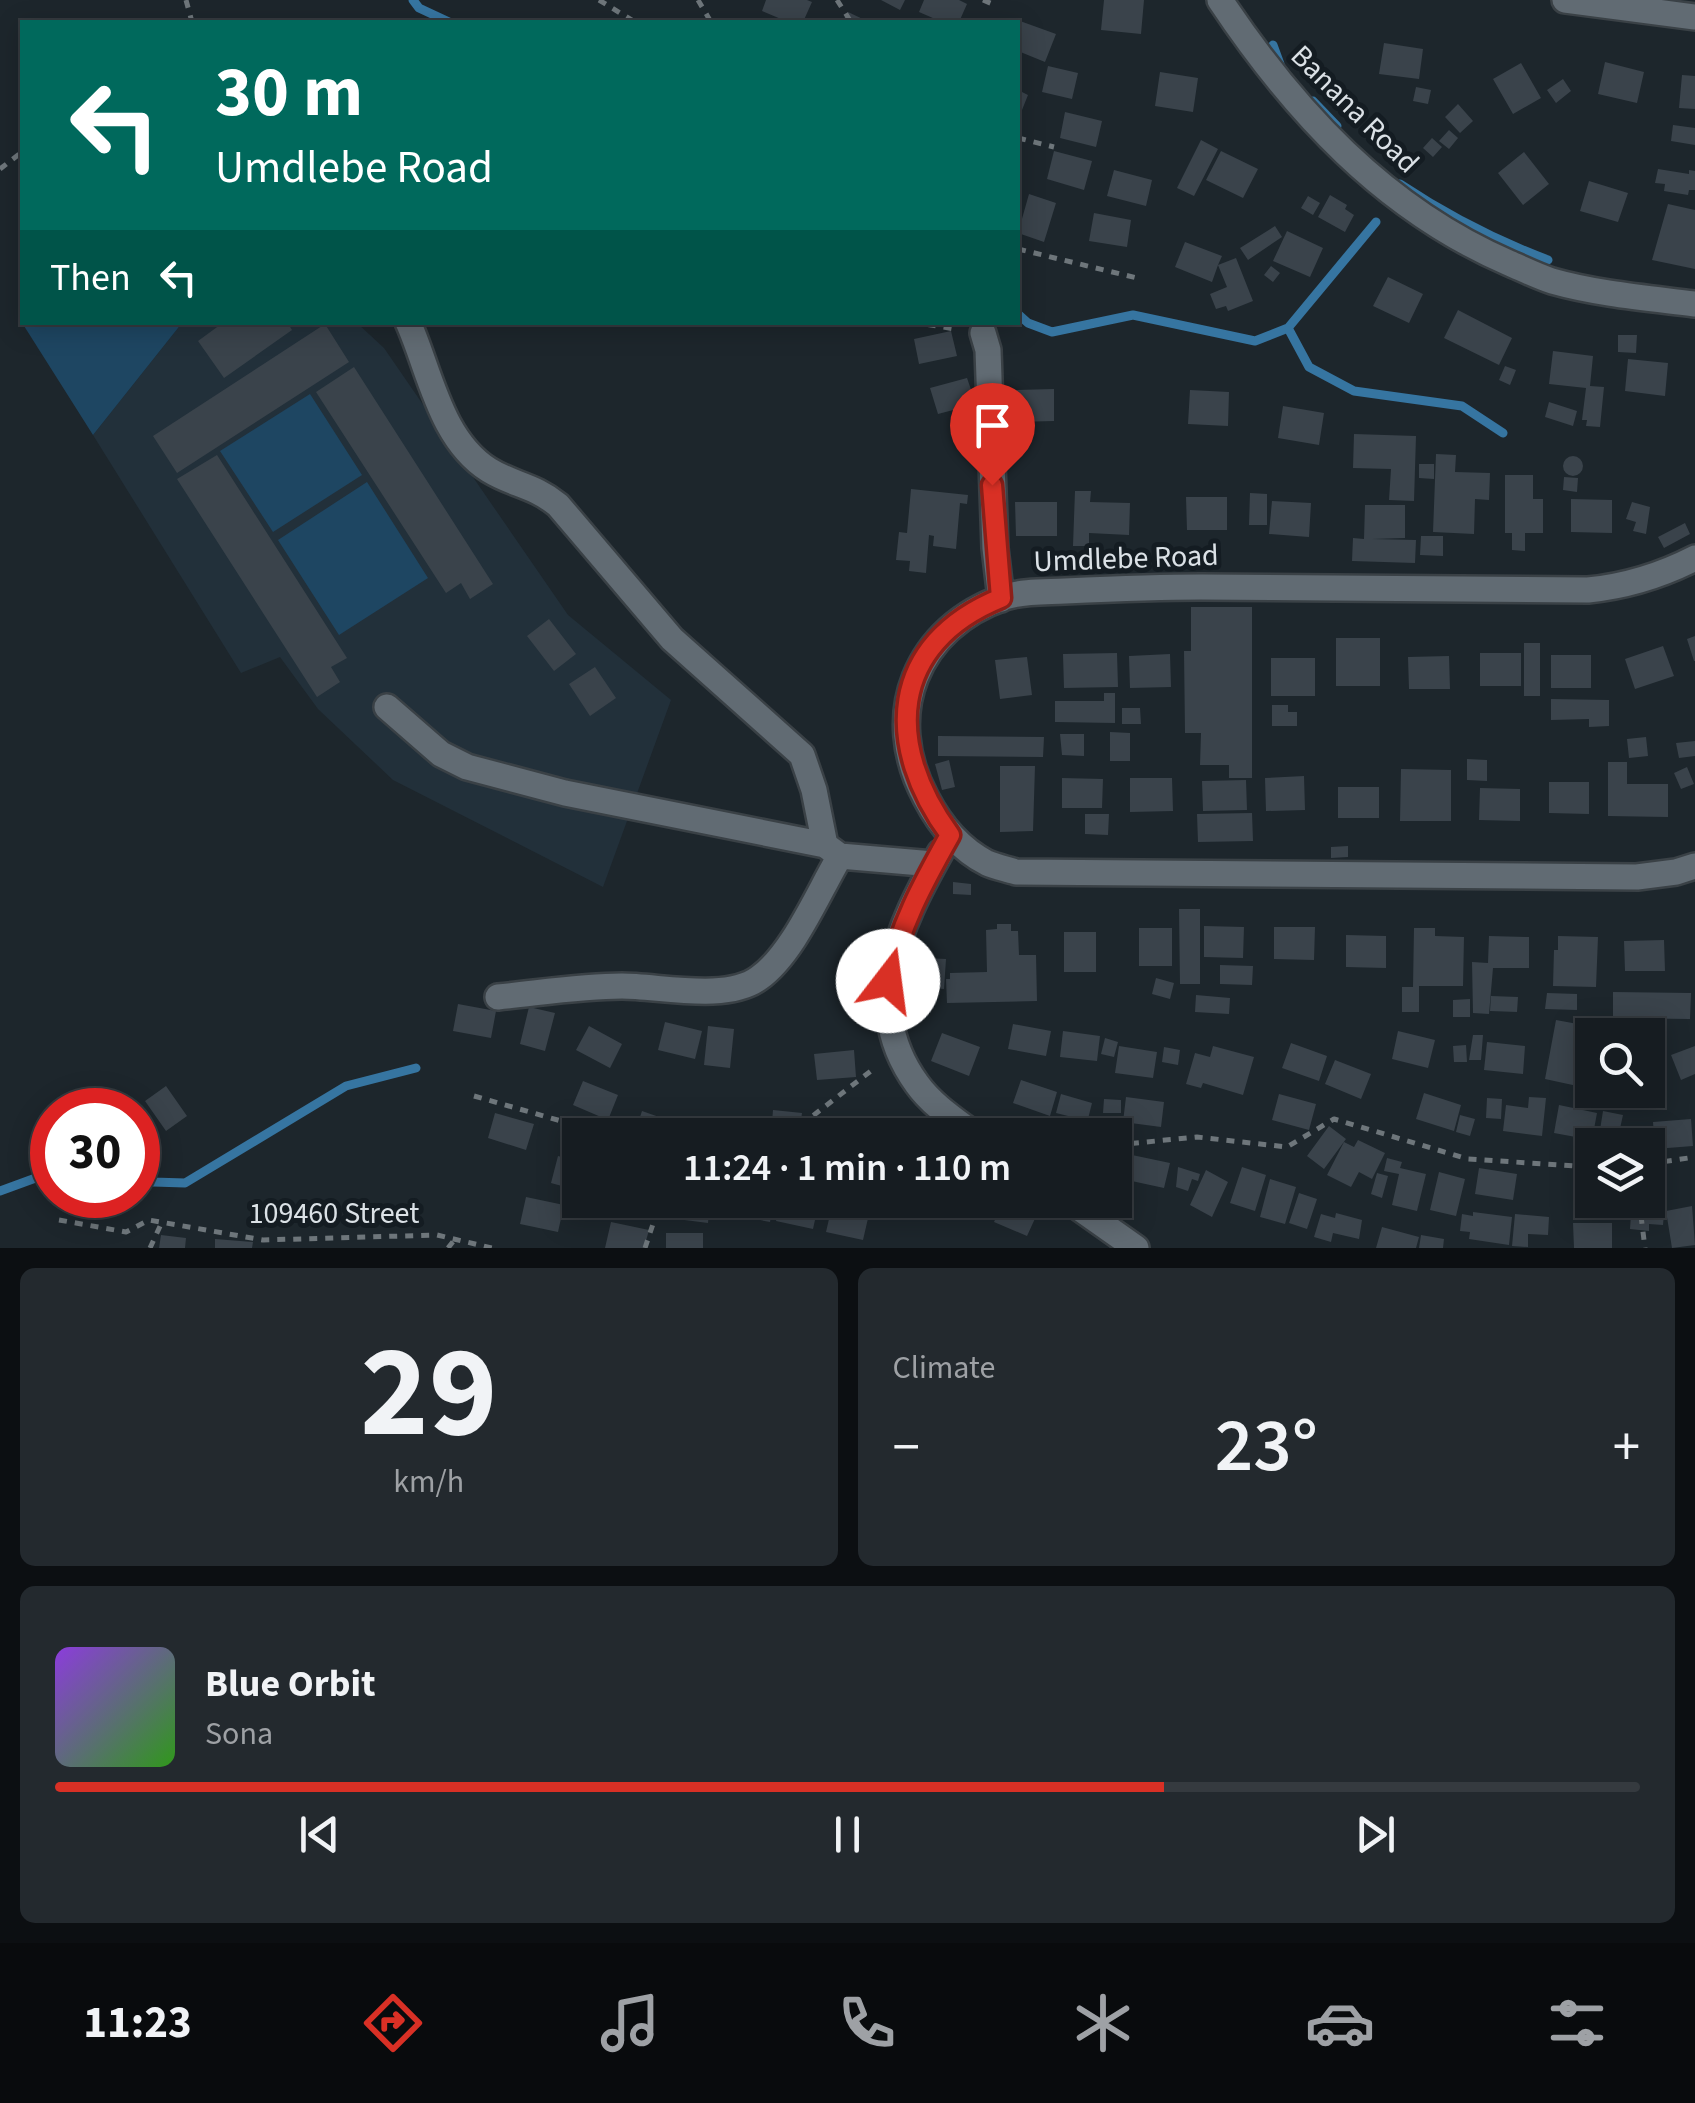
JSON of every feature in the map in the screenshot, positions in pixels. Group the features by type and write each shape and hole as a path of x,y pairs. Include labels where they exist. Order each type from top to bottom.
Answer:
{"street":[{"name":"Banana Road","path":"1220,0 1260,61 1320,130 1372,181 1419,214 1469,246 1550,280 1695,304"},
{"path":"1566,0 1695,17"},
{"path":"409,325 439,402 466,450 490,470 541,490 558,505 672,639 802,755 832,851 783,954 756,981 736,988 707,990 620,986 498,997"},
{"path":"983,333 988,350 994,529 1001,598"},
{"name":"Umdlebe Road","path":"1695,558 1660,576 1588,590 1146,587 1015,594 975,609 946,629 927,652 913,680 908,711 908,751 918,784 950,835 987,863 1016,872 1636,877 1695,866"},
{"path":"387,707 441,754 467,767 564,793 832,851 933,864"},
{"path":"950,835 895,947 887,1005 898,1050 917,1085 952,1118"},
{"path":"1094,1218 1136,1248"}],"path":[{"path":"600,0 631,20"},
{"path":"983,0 995,5"},
{"path":"1020,139 1054,148"},
{"path":"0,170 20,154"},
{"path":"1020,249 1140,279"},
{"path":"931,325 983,333"},
{"path":"810,1118 898,1050"},
{"path":"474,1096 562,1121"},
{"path":"1132,1144 1197,1137 1287,1148 1334,1119 1468,1158 1575,1165"},
{"path":"1665,1161 1695,1156"},
{"path":"645,1248 654,1218"},
{"path":"1641,1218 1645,1248"},
{"name":"109460 Street","path":"59,1220 126,1232 149,1220 263,1240 437,1235 492,1248"},
{"path":"150,1248 162,1222"},
{"path":"448,1248 456,1239"}],"shaded area":[{"path":"23,325 180,325 93,435"},
{"path":"180,325 359,325 384,348 568,615 671,700 603,887 393,780 318,709 280,657 241,673 93,435"},
{"path":"310,394 362,475 273,532 220,451"},
{"path":"367,482 428,578 339,635 278,540"}],"building":[{"path":"766,0 812,2 804,20 783,20 762,11"},
{"path":"881,0 905,0 900,10"},
{"path":"924,0 959,0 967,4 960,20 937,20 919,12"},
{"path":"1104,0 1144,0 1141,34 1101,30"},
{"path":"848,12 865,20 843,20"},
{"path":"1020,21 1056,34 1045,62 1020,52"},
{"path":"1384,43 1423,49 1419,79 1379,74"},
{"path":"1605,62 1644,72 1637,103 1598,94"},
{"path":"1521,63 1541,98 1513,114 1493,79"},
{"path":"1048,66 1078,73 1072,99 1042,92"},
{"path":"1160,72 1198,78 1193,112 1155,106"},
{"path":"1682,75 1695,76 1695,109 1679,108"},
{"path":"1563,79 1571,91 1556,103 1547,90"},
{"path":"1416,87 1431,90 1428,104 1413,101"},
{"path":"1020,91 1028,95 1020,115"},
{"path":"1458,104 1473,121 1460,133 1445,117"},
{"path":"1065,112 1102,121 1096,147 1060,138"},
{"path":"1673,125 1695,128 1695,145 1671,141"},
{"path":"1449,130 1458,138 1449,149 1439,141"},
{"path":"1432,138 1442,147 1433,157 1423,148"},
{"path":"1201,140 1218,149 1194,196 1177,188"},
{"path":"1054,151 1092,161 1084,190 1047,179"},
{"path":"1221,151 1258,169 1243,198 1206,180"},
{"path":"1524,152 1549,184 1523,205 1498,173"},
{"path":"1658,169 1689,174 1689,170 1695,171 1695,190 1689,190 1688,195 1664,191 1665,184 1655,183"},
{"path":"1114,170 1152,180 1146,206 1107,196"},
{"path":"1589,181 1628,193 1618,222 1580,211"},
{"path":"1029,194 1056,203 1044,242 1020,234"},
{"path":"1330,195 1347,205 1345,209 1354,215 1345,232 1318,217"},
{"path":"1308,196 1320,203 1313,215 1301,208"},
{"path":"1668,204 1695,210 1695,269 1652,260"},
{"path":"1094,213 1131,220 1127,247 1089,241"},
{"path":"1275,226 1282,237 1248,260 1240,248"},
{"path":"1287,231 1323,248 1310,277 1273,261"},
{"path":"1185,242 1222,256 1212,282 1175,267"},
{"path":"1236,258 1253,301 1228,311 1226,306 1216,309 1210,294 1227,287 1218,265"},
{"path":"1271,266 1280,273 1273,282 1264,275"},
{"path":"1388,277 1423,294 1409,323 1373,306"},
{"path":"1458,310 1512,338 1499,365 1444,338"},
{"path":"220,325 289,325 292,330 224,378 198,341"},
{"path":"323,325 349,362 177,473 153,436"},
{"path":"951,331 957,356 919,364 914,339"},
{"path":"1618,335 1637,335 1636,353 1618,352"},
{"path":"1553,351 1593,356 1590,386 1604,387 1600,427 1586,426 1587,420 1582,420 1586,388 1549,384"},
{"path":"1628,359 1668,363 1665,396 1625,391"},
{"path":"1505,366 1516,370 1510,385 1499,380"},
{"path":"354,367 493,584 470,599 461,583 446,593 316,392"},
{"path":"967,378 976,404 938,414 930,388"},
{"path":"1054,389 1054,421 1014,422 1013,390"},
{"path":"1190,390 1229,392 1228,426 1188,424"},
{"path":"1549,402 1577,411 1573,426 1545,417"},
{"path":"1283,406 1324,413 1319,445 1278,438"},
{"path":"1354,434 1416,436 1414,501 1389,500 1391,469 1353,468"},
{"path":"1436,454 1456,455 1455,472 1490,473 1489,500 1475,499 1474,534 1433,532"},
{"path":"217,455 347,658 331,667 340,682 317,697 177,479"},
{"path":"1573,456 1583,466 1573,476 1563,466"},
{"path":"1419,464 1434,464 1434,479 1419,478"},
{"path":"1505,475 1533,475 1533,499 1543,499 1543,533 1525,533 1525,551 1512,550 1512,533 1505,533"},
{"path":"1564,477 1578,478 1577,492 1563,490"},
{"path":"911,489 968,495 967,504 960,503 956,549 933,546 934,536 929,535 926,573 909,571 910,561 896,560 899,532 907,533"},
{"path":"1075,491 1091,491 1090,502 1130,503 1129,535 1089,533 1089,546 1073,546"},
{"path":"1250,493 1267,494 1267,525 1249,525"},
{"path":"1186,497 1227,497 1227,530 1187,530"},
{"path":"1571,499 1612,500 1612,533 1571,532"},
{"path":"1272,501 1311,503 1309,537 1269,534"},
{"path":"1015,502 1057,502 1057,536 1016,536"},
{"path":"1632,502 1650,507 1646,534 1633,531 1636,522 1626,519"},
{"path":"1365,505 1405,505 1405,538 1372,539 1416,540 1415,563 1352,561 1353,538 1364,539"},
{"path":"1685,523 1690,534 1664,548 1658,537"},
{"path":"1421,536 1443,536 1443,556 1420,555"},
{"path":"1191,607 1252,607 1252,778 1229,778 1229,765 1200,765 1201,733 1185,733 1184,651 1191,651"},
{"path":"549,619 576,654 554,671 527,636"},
{"path":"1695,636 1695,661 1694,661 1687,639"},
{"path":"1336,638 1380,638 1380,686 1336,686"},
{"path":"1524,643 1540,643 1540,696 1524,696"},
{"path":"1663,646 1674,676 1635,689 1625,659"},
{"path":"1117,653 1118,687 1064,688 1063,654"},
{"path":"1480,653 1521,653 1521,686 1480,686"},
{"path":"1170,654 1171,687 1130,688 1129,656"},
{"path":"1551,655 1591,655 1591,688 1551,688"},
{"path":"1449,656 1450,689 1409,689 1408,657"},
{"path":"1027,657 1032,695 1000,699 995,660"},
{"path":"1271,658 1315,658 1315,696 1271,696"},
{"path":"595,667 616,698 590,716 569,684"},
{"path":"1104,693 1115,693 1115,723 1055,722 1055,701 1104,701"},
{"path":"1551,699 1609,700 1609,726 1589,727 1589,719 1551,720"},
{"path":"1272,705 1288,705 1288,712 1297,712 1297,726 1272,726"},
{"path":"1122,708 1140,708 1141,724 1122,724"},
{"path":"1110,732 1130,733 1130,761 1110,761"},
{"path":"1060,734 1084,734 1084,756 1062,755"},
{"path":"938,736 1044,737 1043,757 938,756"},
{"path":"1646,737 1648,756 1629,758 1627,739"},
{"path":"1695,741 1695,756 1679,758 1676,743"},
{"path":"1467,759 1487,760 1487,781 1467,780"},
{"path":"949,760 955,787 942,790 935,764"},
{"path":"1608,762 1627,762 1627,784 1668,784 1668,817 1608,816"},
{"path":"1000,766 1035,766 1033,831 1000,832"},
{"path":"1687,767 1694,784 1681,789 1674,773"},
{"path":"1401,769 1451,770 1451,821 1400,821"},
{"path":"1304,776 1305,810 1266,811 1265,778"},
{"path":"1062,778 1103,779 1102,808 1062,808"},
{"path":"1130,778 1172,778 1173,811 1130,812"},
{"path":"1246,780 1247,810 1203,811 1202,781"},
{"path":"1549,782 1589,782 1589,814 1549,813"},
{"path":"1338,787 1379,787 1379,818 1338,818"},
{"path":"1480,788 1520,789 1520,821 1479,820"},
{"path":"1252,813 1253,841 1198,842 1197,814"},
{"path":"1085,814 1109,814 1108,835 1085,834"},
{"path":"1348,846 1348,857 1331,858 1331,847"},
{"path":"953,882 971,884 971,895 953,894"},
{"path":"1179,909 1200,909 1200,984 1180,984"},
{"path":"997,924 1011,924 1011,931 1018,931 1019,955 1036,955 1037,1001 947,1003 946,979 950,979 950,973 987,972 986,930 997,929"},
{"path":"1204,926 1244,927 1243,958 1204,957"},
{"path":"1274,927 1315,927 1314,960 1274,959"},
{"path":"1139,928 1172,928 1172,966 1139,966"},
{"path":"1414,928 1435,928 1435,936 1464,937 1463,986 1419,986 1419,1012 1402,1012 1402,987 1413,987"},
{"path":"1064,932 1096,932 1096,972 1064,972"},
{"path":"1346,935 1386,936 1386,968 1346,967"},
{"path":"1489,936 1529,937 1529,968 1493,968 1489,1014 1473,1013 1472,962 1488,963"},
{"path":"1558,936 1598,937 1596,987 1553,986"},
{"path":"1664,940 1665,971 1625,971 1624,941"},
{"path":"926,958 946,959 944,989 930,988"},
{"path":"1220,965 1253,966 1252,985 1220,984"},
{"path":"1156,978 1174,983 1170,999 1152,994"},
{"path":"1613,992 1691,993 1690,1019 1613,1018"},
{"path":"1547,993 1577,994 1577,1010 1545,1009"},
{"path":"1196,995 1230,998 1229,1014 1195,1012"},
{"path":"1491,996 1518,997 1517,1012 1490,1011"},
{"path":"1470,999 1470,1017 1453,1017 1453,1000"},
{"path":"458,1004 496,1011 491,1038 453,1031"},
{"path":"529,1007 555,1013 545,1051 520,1044"},
{"path":"1556,1020 1575,1024 1575,1085 1545,1079"},
{"path":"665,1022 702,1031 695,1059 658,1050"},
{"path":"1013,1024 1051,1031 1046,1056 1008,1049"},
{"path":"589,1026 622,1044 610,1068 576,1050"},
{"path":"708,1026 734,1029 730,1068 704,1065"},
{"path":"1063,1031 1100,1036 1097,1061 1060,1057"},
{"path":"1398,1031 1435,1040 1428,1068 1392,1059"},
{"path":"942,1033 980,1047 969,1076 931,1061"},
{"path":"1473,1035 1483,1035 1481,1060 1469,1060"},
{"path":"1105,1038 1118,1042 1114,1057 1101,1054"},
{"path":"1487,1042 1525,1046 1523,1074 1484,1070"},
{"path":"1291,1043 1327,1056 1319,1081 1282,1068"},
{"path":"1466,1045 1467,1062 1454,1062 1453,1046"},
{"path":"1119,1046 1157,1052 1153,1078 1115,1073"},
{"path":"1213,1046 1254,1057 1243,1095 1203,1083 1201,1088 1186,1084 1195,1053 1210,1057"},
{"path":"1695,1046 1695,1074 1681,1080 1671,1055"},
{"path":"1164,1047 1180,1050 1178,1065 1162,1062"},
{"path":"854,1050 856,1077 817,1080 814,1054"},
{"path":"1335,1060 1371,1074 1361,1099 1325,1084"},
{"path":"1021,1080 1057,1092 1050,1116 1013,1103"},
{"path":"583,1081 618,1095 609,1118 573,1105"},
{"path":"166,1086 187,1116 166,1131 160,1122 160,1090"},
{"path":"1424,1093 1461,1105 1454,1131 1416,1119"},
{"path":"1061,1094 1092,1103 1088,1118 1056,1113"},
{"path":"1279,1094 1316,1104 1309,1130 1272,1120"},
{"path":"1126,1097 1164,1102 1161,1127 1132,1123 1132,1118 1123,1118"},
{"path":"1529,1097 1546,1098 1542,1136 1503,1131 1506,1105 1528,1108"},
{"path":"1487,1098 1502,1099 1501,1119 1486,1118"},
{"path":"1104,1099 1121,1100 1121,1113 1103,1113"},
{"path":"1559,1105 1597,1113 1594,1128 1575,1128 1575,1137 1554,1133"},
{"path":"773,1110 802,1113 801,1118 772,1118"},
{"path":"642,1111 662,1118 640,1118"},
{"path":"1603,1111 1623,1115 1620,1128 1600,1128"},
{"path":"495,1113 534,1124 526,1150 488,1138"},
{"path":"1460,1115 1475,1119 1470,1136 1456,1132"},
{"path":"1691,1119 1693,1146 1665,1148 1665,1128 1653,1128 1653,1122"},
{"path":"1329,1126 1346,1139 1324,1169 1307,1156"},
{"path":"1358,1140 1385,1153 1372,1179 1359,1172 1351,1187 1327,1175 1344,1142 1354,1147"},
{"path":"1132,1155 1170,1163 1164,1188 1132,1181"},
{"path":"558,1156 562,1157 562,1186 551,1183"},
{"path":"1387,1158 1402,1162 1400,1168 1426,1174 1417,1211 1392,1205 1399,1174 1384,1171"},
{"path":"1178,1167 1200,1174 1198,1181 1192,1179 1188,1191 1176,1187"},
{"path":"1242,1167 1266,1175 1255,1211 1230,1203"},
{"path":"1479,1168 1517,1174 1513,1200 1475,1194"},
{"path":"1206,1170 1228,1182 1212,1217 1190,1205"},
{"path":"1439,1172 1465,1179 1456,1216 1430,1210"},
{"path":"1377,1173 1388,1176 1382,1198 1371,1194"},
{"path":"1270,1179 1296,1187 1285,1224 1260,1217"},
{"path":"1299,1193 1317,1199 1307,1229 1289,1223"},
{"path":"526,1197 562,1205 558,1232 520,1224"},
{"path":"1692,1206 1695,1245 1672,1248 1666,1211"},
{"path":"1473,1212 1512,1217 1509,1245 1469,1239 1470,1232 1460,1231 1462,1214 1473,1216"},
{"path":"1336,1213 1362,1220 1359,1239 1333,1233 1331,1242 1314,1237 1321,1214 1335,1218"},
{"path":"1515,1214 1549,1217 1548,1235 1528,1234 1528,1247 1512,1246"},
{"path":"669,1218 708,1218 708,1223"},
{"path":"777,1218 815,1218 813,1229 776,1221"},
{"path":"829,1218 868,1218 863,1240 826,1232"},
{"path":"996,1218 1035,1218 1027,1236 994,1222"},
{"path":"1631,1218 1664,1218 1663,1225 1649,1224 1649,1231 1630,1229"},
{"path":"611,1222 649,1230 644,1248 605,1248"},
{"path":"1573,1223 1612,1223 1612,1248 1574,1248"},
{"path":"1382,1227 1419,1237 1416,1248 1376,1248"},
{"path":"666,1233 703,1233 703,1248 666,1248"},
{"path":"161,1235 186,1238 185,1248 159,1248"},
{"path":"1421,1235 1444,1239 1443,1248 1419,1248"},
{"path":"215,1239 253,1242 252,1248 215,1248"}],"waterway":[{"path":"413,0 419,8 445,20"},
{"path":"1273,45 1280,64"},
{"path":"1313,101 1337,126"},
{"path":"1400,184 1472,227 1548,260"},
{"path":"1020,316 1052,332 1133,315 1255,341 1288,328 1376,222"},
{"path":"1288,328 1309,367 1354,391 1462,406 1503,433"},
{"path":"160,1182 185,1183 346,1086 416,1068"},
{"path":"0,1191 30,1180"}],"route":[{"path":"888,981 895,947 914,900 950,835 918,784 908,751 913,680 927,652 946,629 975,609 1001,598 992,485"}]}
